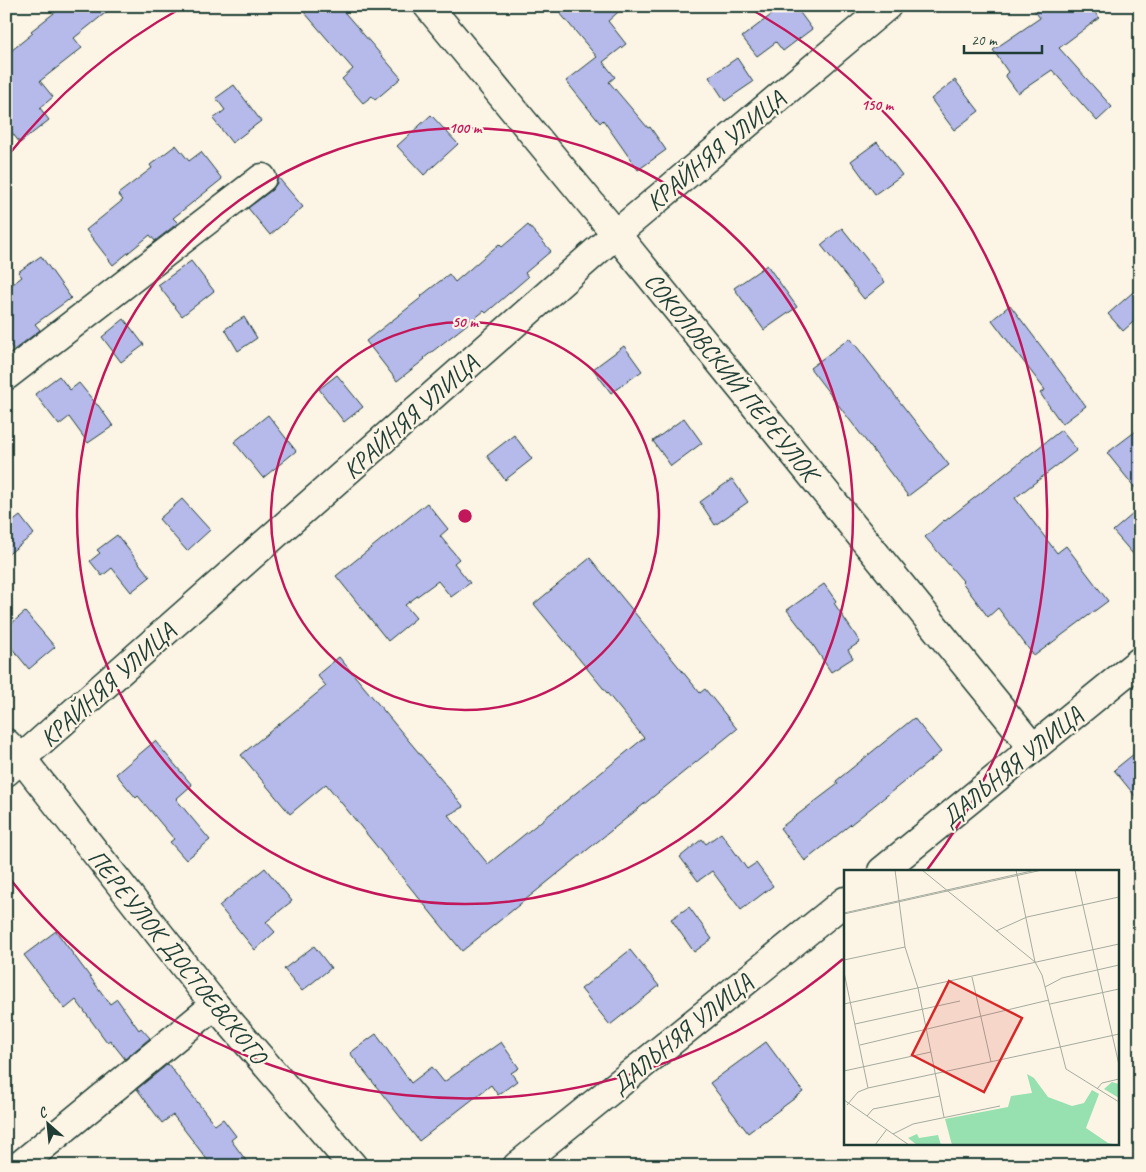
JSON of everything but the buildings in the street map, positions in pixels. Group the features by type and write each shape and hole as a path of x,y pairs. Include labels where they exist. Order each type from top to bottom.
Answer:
{"street":[{"name":"СОКОЛОВСКИЙ ПЕРЕУЛОК","path":"428,6 616,234 1033,748"},
{"name":"КРАЙНЯЯ УЛИЦА","path":"11,758 616,234 886,6"},
{"path":"6,376 262,178"},
{"name":"ДАЛЬНЯЯ УЛИЦА","path":"883,870 1140,661"},
{"name":"ПЕРЕУЛОК ДОСТОЕВСКОГО","path":"11,758 215,1005 353,1166"},
{"name":"ДАЛЬНЯЯ УЛИЦА","path":"518,1166 844,902"},
{"path":"19,1166 215,1005"}]}
